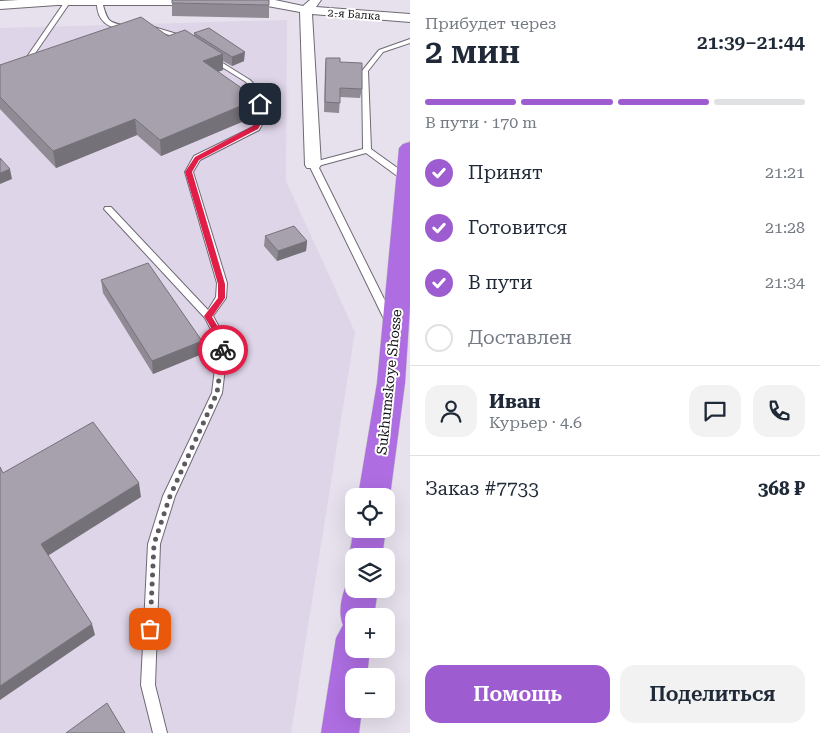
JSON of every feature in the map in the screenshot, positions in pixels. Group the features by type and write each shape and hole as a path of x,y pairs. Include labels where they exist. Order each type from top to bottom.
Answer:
{"highway":[{"name":"Sukhumskoye Shosse","path":"375,488 391,383 410,148"},
{"path":"340,733 351,658"}],"street":[{"path":"313,165 306,10 317,0"},
{"path":"0,5 68,1 214,1"},
{"name":"2-я Балка","path":"233,1 262,1 306,10 410,18"}],"lane":[{"path":"18,71 68,1"},
{"path":"99,2 104,19 113,26 132,27"},
{"path":"141,27 151,27 175,35 191,45"},
{"path":"367,150 365,71 381,51 410,41"},
{"path":"207,55 248,81 258,93 264,115 256,128 197,158 188,172 222,284 221,298 208,316"},
{"path":"367,150 313,165 395,331"},
{"path":"367,150 408,180"},
{"path":"108,209 208,316 224,342 217,393 170,496 154,544 148,685 160,733"}],"shaded area":[{"path":"287,20 286,181 355,332 291,733 0,733 0,28"}],"building":[{"path":"172,0 269,0 269,5 172,3"},
{"path":"141,17 168,36 185,30 223,54 203,61 257,99 160,140 135,119 53,151 0,97 0,65"},
{"path":"209,28 245,52 232,57 194,33"},
{"path":"326,58 340,58 340,62 362,63 362,89 340,88 340,103 325,102"},
{"path":"0,158 10,169 0,173"},
{"path":"294,226 307,241 278,251 265,236"},
{"path":"148,263 202,341 152,361 101,280"},
{"path":"93,422 139,483 41,544 92,624 0,686 0,467 3,473"},
{"path":"107,703 125,733 66,733"}],"way so far":[{"path":"150,629 154,544 170,496 217,393 223,350"}],"route":[{"path":"223,350 224,342 208,316 221,298 222,284 188,172 197,158 256,128 264,115 260,104"}]}
